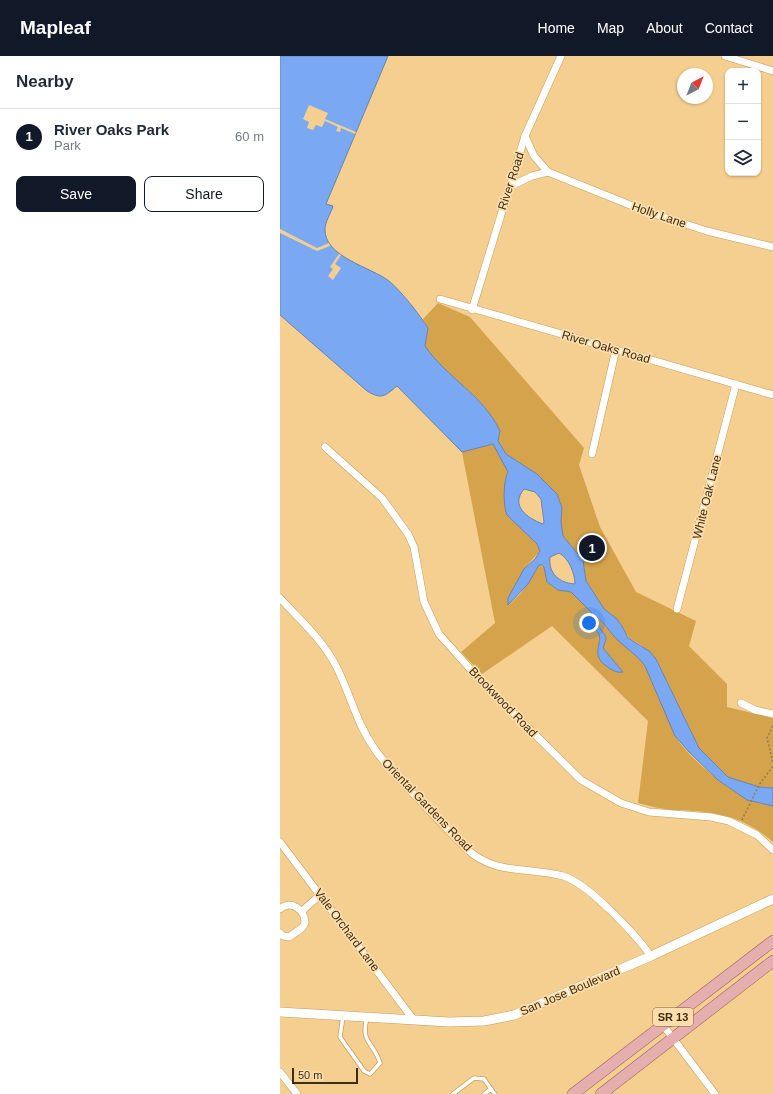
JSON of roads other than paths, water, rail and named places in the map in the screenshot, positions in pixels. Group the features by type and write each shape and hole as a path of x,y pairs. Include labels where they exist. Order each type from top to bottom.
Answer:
{"main road":[{"name":"SR 13","path":"574,1094 773,941"},
{"name":"SR 13","path":"601,1094 773,961"}],"street":[{"name":"River Road","path":"472,310 526,136 560,56"},
{"path":"725,56 773,71"},
{"name":"Holly Lane","path":"526,136 534,156 548,172 645,212 707,231 773,247"},
{"path":"509,187 532,176 548,172"},
{"name":"River Oaks Road","path":"440,299 472,310 773,395"},
{"path":"592,454 616,350"},
{"name":"White Oak Lane","path":"677,609 736,384"},
{"name":"Brookwood Road","path":"324,447 382,498 408,534 414,547 424,602 439,634 480,680 576,775 600,792 621,803 638,809 658,814 711,817 729,821 757,835 773,850"},
{"name":"Oriental Gardens Road","path":"280,598 328,651 345,684 363,731 374,748 419,800 460,842 478,857 499,867 554,874 578,883 630,930 651,956"},
{"path":"741,702 755,710 773,714"},
{"name":"Vale Orchard Lane","path":"280,842 413,1019"},
{"path":"302,911 320,895"},
{"name":"San Jose Boulevard","path":"280,1012 467,1022 514,1016 651,956 773,899"},
{"path":"280,909 283,906 290,905 302,911 305,918 302,928 290,937 283,936 280,933"},
{"path":"663,1025 716,1094"},
{"path":"280,1072 297,1094"}],"lane":[{"path":"343,1016 340,1037 364,1071 370,1074 380,1063 365,1036 364,1030 367,1017"},
{"path":"453,1094 474,1078 484,1079 495,1094"},
{"path":"484,1094 491,1089"}],"water":[{"path":"280,56 388,56 326,204 333,206 325,226 327,239 332,247 340,254 389,281 415,310 428,328 425,346 443,367 475,397 493,419 500,431 498,441 506,454 537,474 557,494 562,508 561,522 563,536 583,560 586,581 604,609 616,618 622,626 628,638 649,651 656,659 699,748 728,777 759,787 773,788 773,806 747,800 718,780 689,752 675,736 645,666 638,657 617,639 596,617 598,624 606,638 603,648 623,672 614,671 602,663 598,652 600,638 599,634 595,629 588,633 586,631 586,629 592,624 592,613 571,592 558,590 547,582 544,567 542,565 539,565 528,584 508,605 508,598 524,569 535,559 540,551 537,544 507,515 504,494 505,481 508,472 493,444 462,452 397,386 383,396 372,394 367,391 280,315","holes":["524,489 535,492 541,499 543,524 526,515 522,511 519,501 520,495","559,553 563,555 571,567 575,584 564,582 553,572 550,557"]}],"place":[{"name":"River Oaks Park","path":"592,548"}]}
